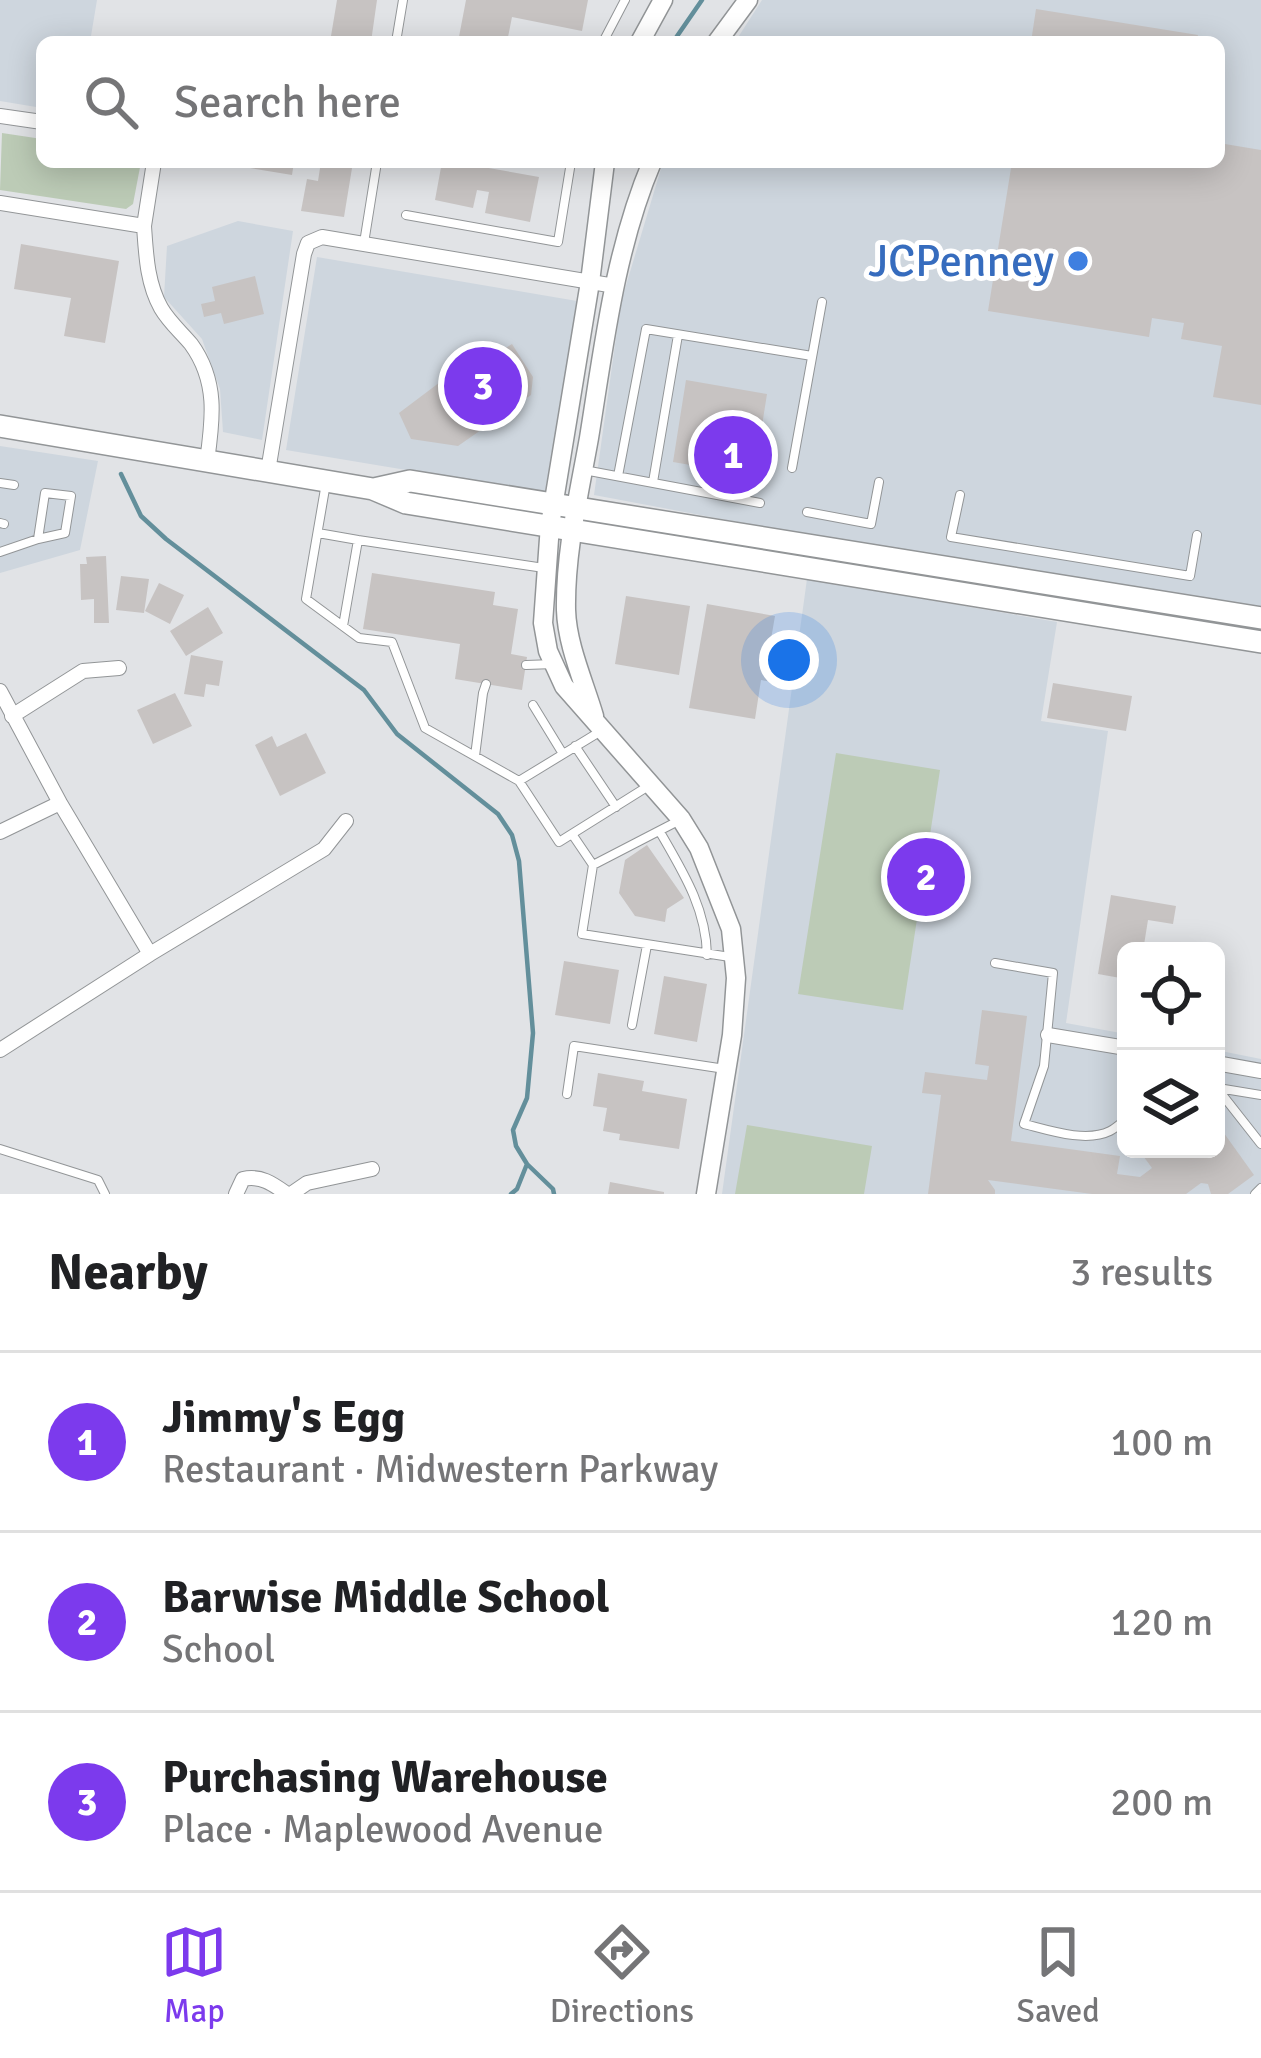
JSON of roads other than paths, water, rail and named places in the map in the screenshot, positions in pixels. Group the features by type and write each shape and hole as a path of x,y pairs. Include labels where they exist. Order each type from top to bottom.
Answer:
{"main road":[{"path":"0,426 373,489 410,481 552,515 1223,624 1261,642"},
{"path":"1223,624 1261,618"}],"street":[{"path":"643,36 663,0"},
{"path":"721,36 748,0"},
{"path":"0,116 36,121"},
{"path":"153,168 144,226 148,274 160,306 208,375 214,415 206,461"},
{"path":"604,168 552,515 543,623 548,651 564,686 681,819 699,848 731,929 736,979 706,1194"},
{"path":"600,725 566,615 575,519 615,286 650,168"},
{"path":"0,203 144,226"},
{"path":"268,471 308,243 322,237 615,286"},
{"path":"12,716 83,671 119,668"},
{"path":"0,691 60,803 151,954"},
{"path":"0,832 60,803"},
{"path":"0,1050 324,849 346,821"},
{"path":"1048,1035 1117,1046"},
{"path":"1225,1065 1261,1071"},
{"path":"236,1194 243,1179 268,1181 289,1194 308,1183 373,1169"}],"lane":[{"path":"397,36 403,0"},
{"path":"606,36 625,0"},
{"path":"364,245 376,168"},
{"path":"406,215 558,242 570,168"},
{"path":"792,468 822,302"},
{"path":"619,476 646,329 812,356"},
{"path":"653,482 678,334"},
{"path":"583,470 760,502"},
{"path":"327,481 306,598 358,638 392,642 424,728 519,781 560,842 651,785"},
{"path":"808,512 872,524 879,482"},
{"path":"0,483 14,485"},
{"path":"0,552 65,533 71,496 45,493 38,539"},
{"path":"960,495 951,537 1190,576 1197,536"},
{"path":"318,532 545,568"},
{"path":"343,628 358,540"},
{"path":"526,665 554,664"},
{"path":"475,756 487,684"},
{"path":"533,705 562,754"},
{"path":"519,781 600,725"},
{"path":"575,746 616,807"},
{"path":"593,866 681,819"},
{"path":"660,832 693,889 706,933 707,956"},
{"path":"572,835 593,866 582,934 734,958"},
{"path":"632,1024 647,945"},
{"path":"994,963 1053,973 1044,1066 1024,1124 1094,1136 1117,1126"},
{"path":"567,1094 574,1046 726,1069"},
{"path":"1225,1087 1261,1095"},
{"path":"1225,1097 1261,1144"},
{"path":"0,1149 98,1180 105,1194"}],"waterway":[{"path":"677,36 702,0"},
{"path":"121,474 141,516 364,690 397,734 498,814 512,835 519,861 533,1033 527,1098 513,1130 527,1164 554,1194"},
{"path":"511,1194 527,1164"}],"place":[{"name":"JCPenney","path":"1078,261"},
{"name":"Purchasing Warehouse","path":"483,386"},
{"name":"Jimmy's Egg","path":"733,455"},
{"name":"Barwise Middle School","path":"926,877"}]}
